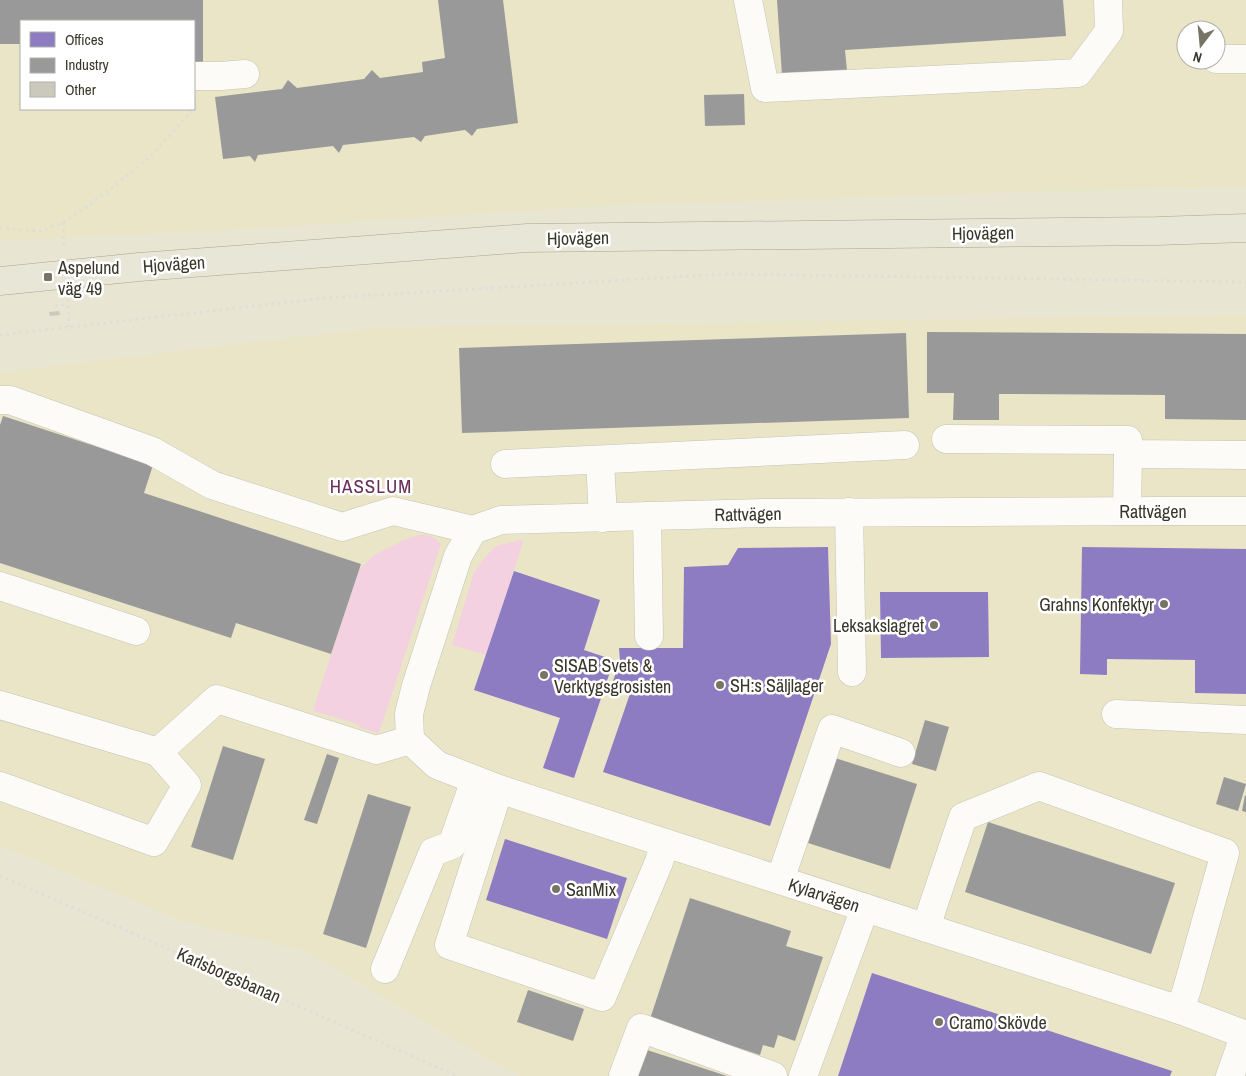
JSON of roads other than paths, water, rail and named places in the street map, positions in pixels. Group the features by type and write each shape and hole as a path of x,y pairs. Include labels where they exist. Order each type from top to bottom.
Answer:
{"main road":[{"name":"Hjovägen","path":"0,281 139,266 526,238 1157,231 1246,228"},
{"name":"Hjovägen","path":"1157,231 1246,233"}],"street":[{"path":"748,0 765,88 1078,73 1109,31 1108,0"},
{"path":"1226,59 1246,59"},
{"path":"195,76 233,75"},
{"path":"0,400 10,400 152,451 212,485 342,527 393,511 473,530 458,556 416,686 409,714 410,740 376,750 216,699 158,752"},
{"path":"946,439 1128,440 1127,511"},
{"path":"505,464 905,445"},
{"path":"1128,454 1246,455"},
{"path":"600,460 603,518"},
{"name":"Rattvägen","path":"473,530 501,520 764,513 1246,511"},
{"path":"849,512 852,672"},
{"path":"647,516 649,636"},
{"path":"0,586 136,631"},
{"path":"0,705 158,752 187,785 154,842 0,786"},
{"path":"1116,714 1246,720"},
{"path":"780,880 832,729 901,753"},
{"name":"Kylarvägen","path":"410,740 437,765 487,784 1180,1010 1246,1035"},
{"path":"487,784 449,945 602,997 659,862 665,843"},
{"path":"384,970 433,852 452,845 487,784"},
{"path":"926,928 963,817 1039,786 1225,853 1180,1010"},
{"path":"803,1076 864,908"},
{"path":"623,1076 640,1028 773,1076"},
{"path":"1230,1076 1246,1035"}],"place":[{"name":"Aspelund väg 49","path":"48,277"},
{"name":"Grahns Konfektyr","path":"1164,604"},
{"name":"Leksakslagret","path":"934,625"},
{"name":"SISAB Svets & Verktygsgrosisten","path":"544,675"},
{"name":"SH:s Säljlager","path":"720,685"},
{"name":"SanMix","path":"556,889"},
{"name":"Cramo Skövde","path":"939,1022"}],"district":[{"name":"HASSLUM","path":"371,486"}]}
